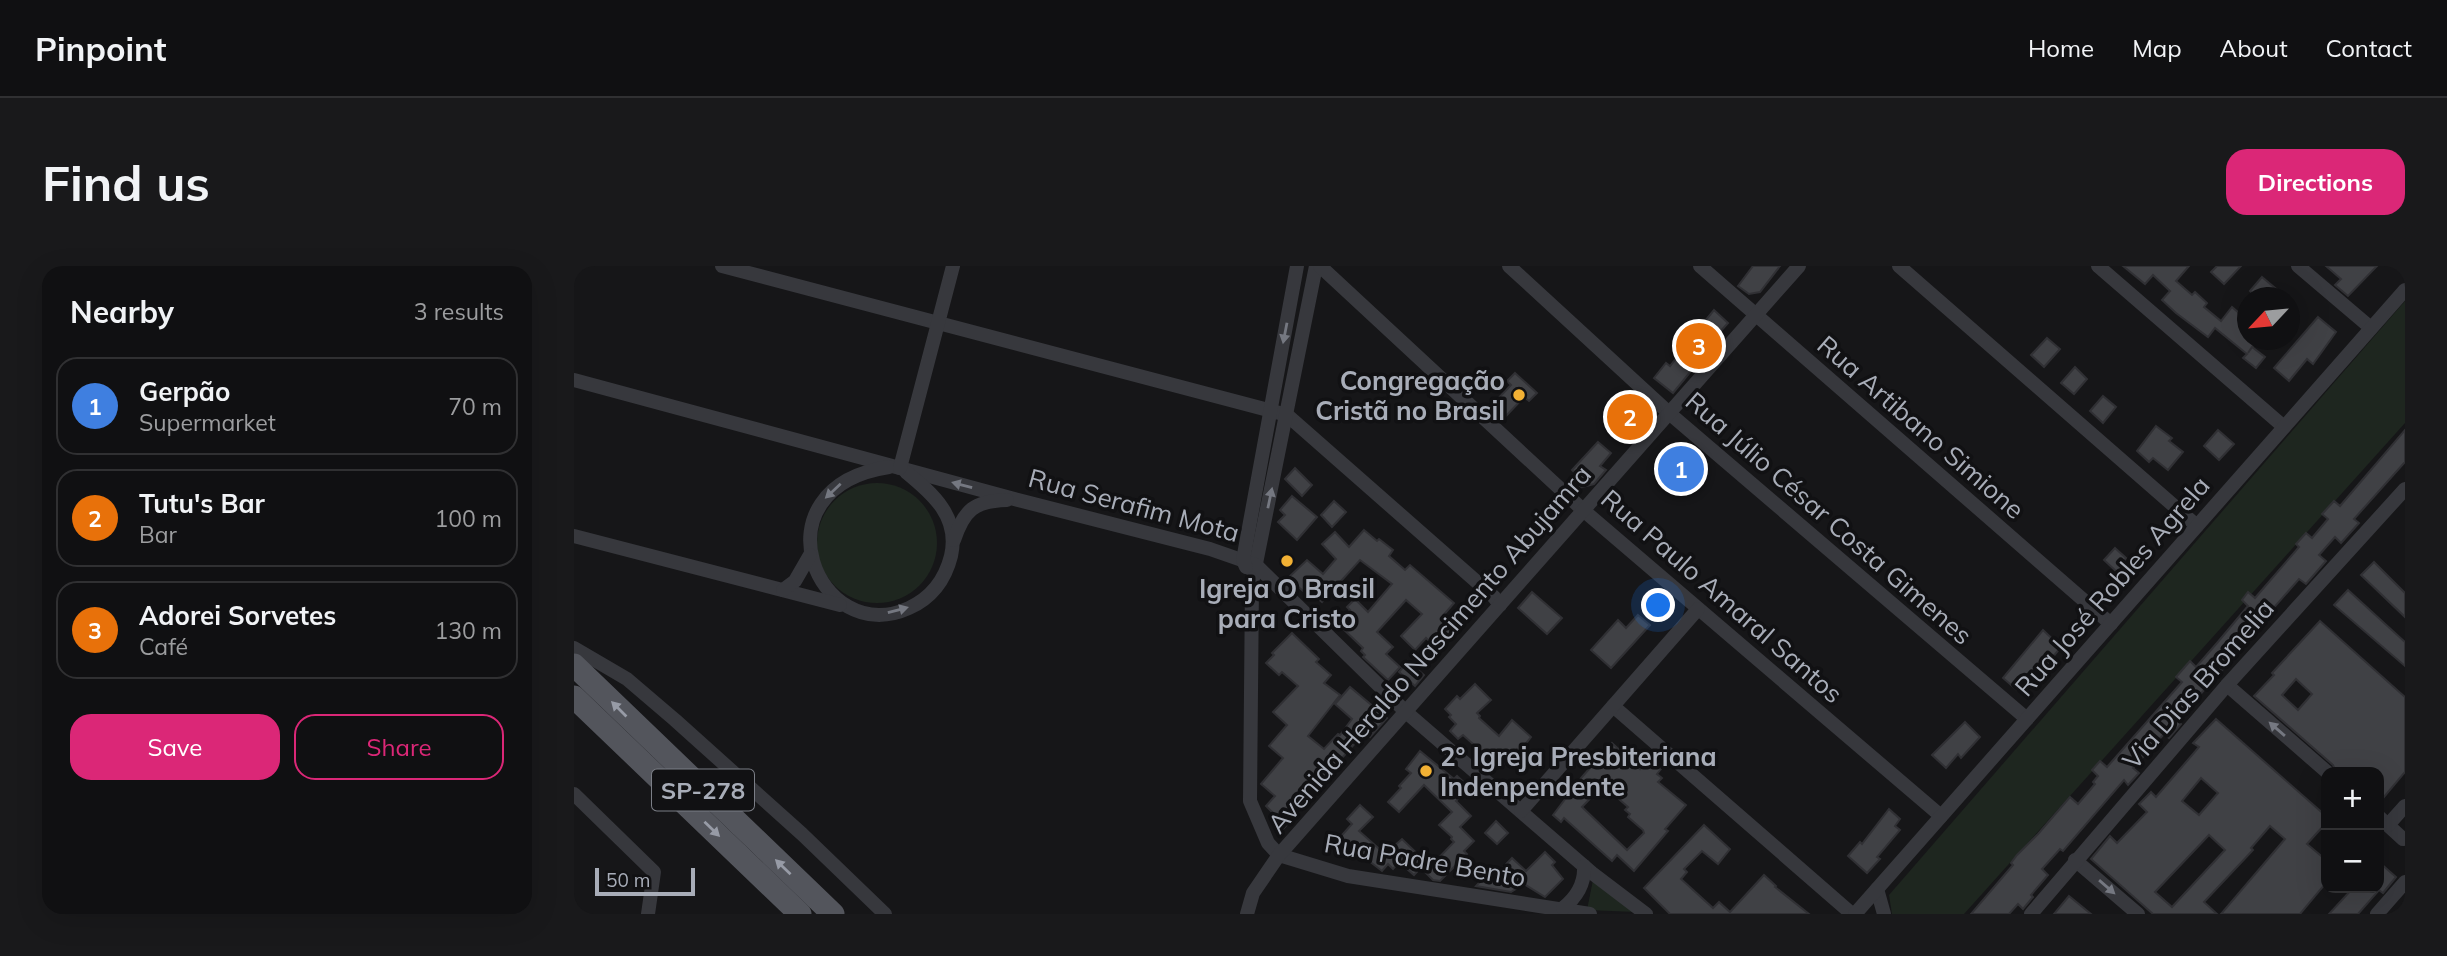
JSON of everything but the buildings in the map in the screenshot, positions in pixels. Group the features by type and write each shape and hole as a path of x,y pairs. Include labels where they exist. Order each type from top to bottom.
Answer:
{"main road":[{"name":"SP-278","path":"581,672 833,914"},
{"name":"SP-278","path":"574,697 584,712 800,914"}],"street":[{"path":"722,266 1287,415 1500,605"},
{"path":"899,467 953,266"},
{"path":"1279,855 1268,843 1250,801 1252,583 1249,562 1270,411 1297,266"},
{"path":"1249,562 1287,415 1318,266"},
{"name":"Rua Paulo Amaral Santos","path":"1318,266 1583,510 1941,816"},
{"name":"Rua Júlio César Costa Gimenes","path":"1509,266 1669,413 2026,719"},
{"name":"Rua Artibano Simione","path":"1700,266 2111,624"},
{"name":"Avenida Heraldo Nascimento Abujamra","path":"1247,914 1253,893 1279,855 1799,266"},
{"path":"1899,266 2197,526"},
{"path":"2098,266 2284,427"},
{"path":"2298,266 2371,328"},
{"name":"Rua José Robles Agrela","path":"1854,914 2405,290"},
{"name":"Rua Serafim Mota","path":"574,380 1210,549 1249,562 1406,712 1584,866 1646,914"},
{"path":"862,612 843,604 828,591 817,574 810,555 809,535 814,514 825,497 840,483 859,474 899,467 934,495 946,513 952,532 952,553"},
{"name":"Via Dias Bromelia","path":"2031,914 2227,685 2405,489"},
{"path":"574,536 862,612 882,614 901,611 920,603 935,590 946,573 959,525 965,514 989,502 1022,501"},
{"path":"783,590 794,581 810,555"},
{"path":"1521,811 1698,609"},
{"path":"574,649 581,672"},
{"path":"574,649 627,679 803,834 885,914"},
{"path":"2227,685 2321,767"},
{"path":"1613,706 1854,914"},
{"path":"574,794 654,872 648,914"},
{"path":"2384,820 2405,806"},
{"path":"2384,822 2403,839"},
{"name":"Rua Padre Bento","path":"1279,855 1348,876 1590,914"},
{"path":"2075,860 2138,914"},
{"path":"1563,908 1574,900 1580,890 1584,866"},
{"path":"2378,914 2405,882"},
{"path":"1877,890 1884,914"}],"shaded area":[{"path":"2405,301 2405,423 1964,914 1892,914 1889,895"},
{"path":"877,483 900,488 919,501 932,520 937,543 932,566 919,585 900,598 877,603 854,598 835,585 822,566 817,543 822,520 835,501 854,488"},
{"path":"1593,880 1636,912 1587,910"}],"place":[{"name":"Adorei Sorvetes","path":"1699,346"},
{"name":"Congregação Cristã no Brasil","path":"1519,395"},
{"name":"Tutu's Bar","path":"1630,417"},
{"name":"Gerpão","path":"1681,469"},
{"name":"Igreja O Brasil para Cristo","path":"1287,561"},
{"name":"2° Igreja Presbiteriana Indenpendente","path":"1426,771"}]}
